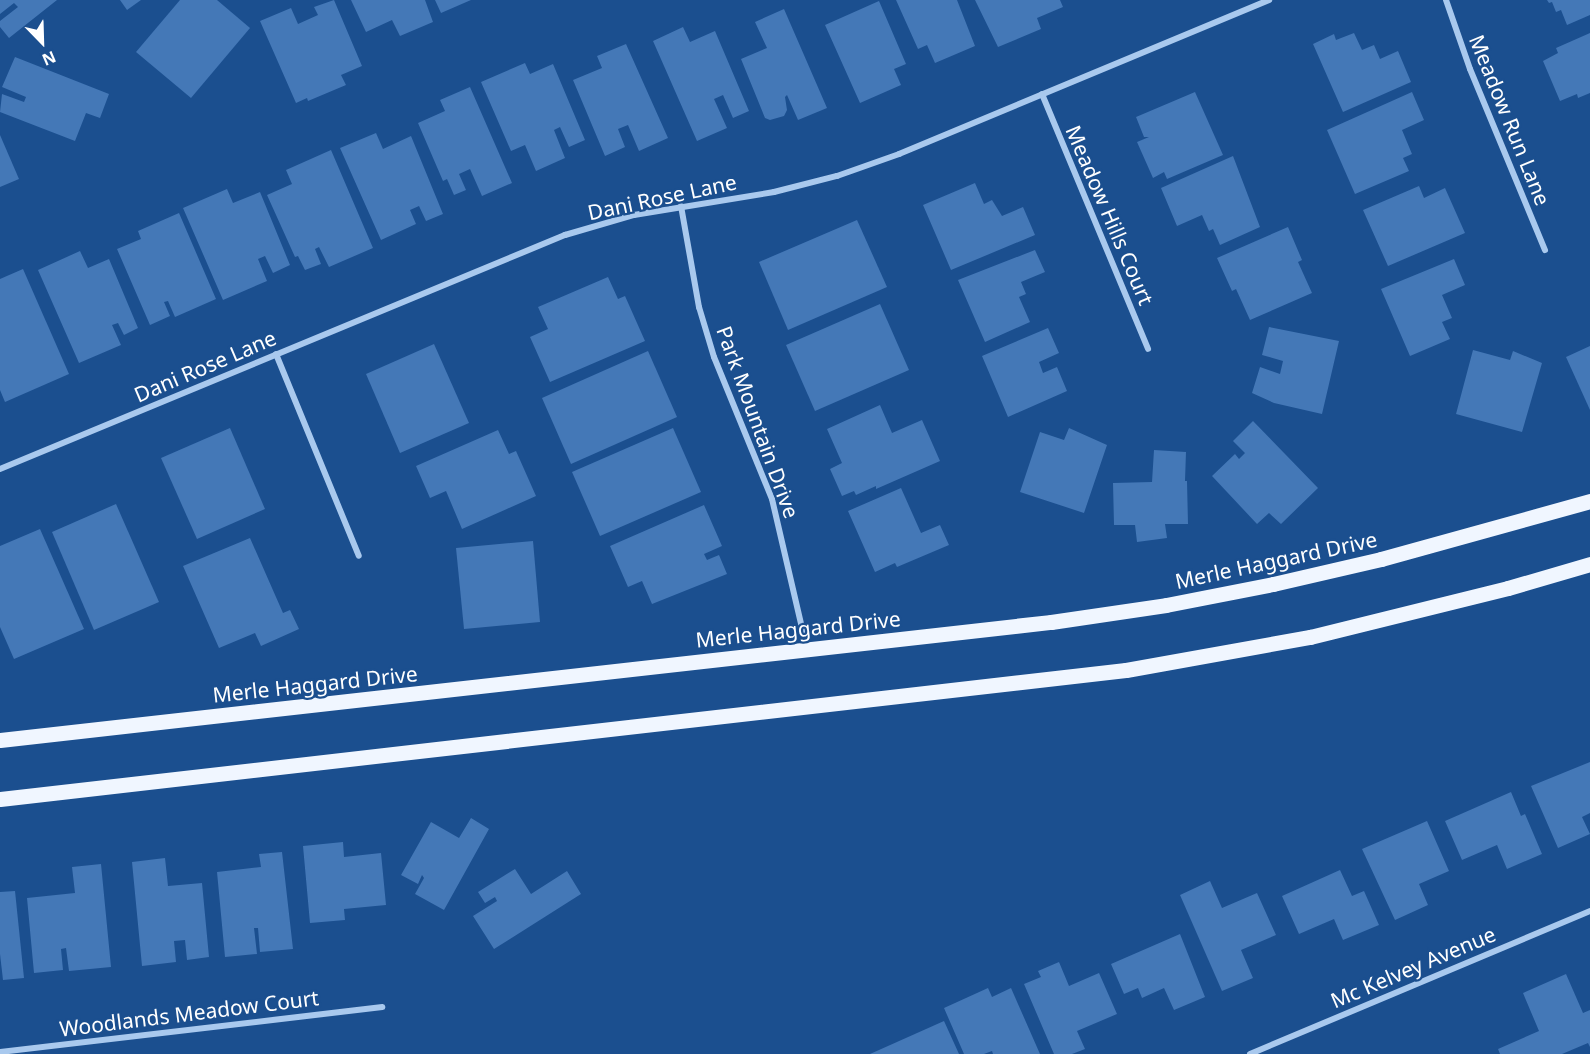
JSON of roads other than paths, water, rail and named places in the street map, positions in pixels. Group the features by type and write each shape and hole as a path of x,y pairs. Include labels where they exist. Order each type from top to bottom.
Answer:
{"main road":[{"name":"Merle Haggard Drive","path":"0,740 1051,622 1177,603 1381,559 1477,535 1590,501"},
{"path":"0,799 1126,670 1321,634 1498,591 1590,564"}],"street":[{"name":"Dani Rose Lane","path":"0,469 565,235 633,215 774,192 837,176 899,154 1269,0"},
{"name":"Meadow Run Lane","path":"1446,0 1470,69 1545,250"},
{"name":"Meadow Hills Court","path":"1042,94 1148,349"},
{"name":"Park Mountain Drive","path":"681,206 699,307 714,357 772,499 807,650"},
{"path":"276,354 359,556"},
{"name":"Mc Kelvey Avenue","path":"1250,1054 1590,911"},
{"name":"Woodlands Meadow Court","path":"0,1052 382,1007"}]}
